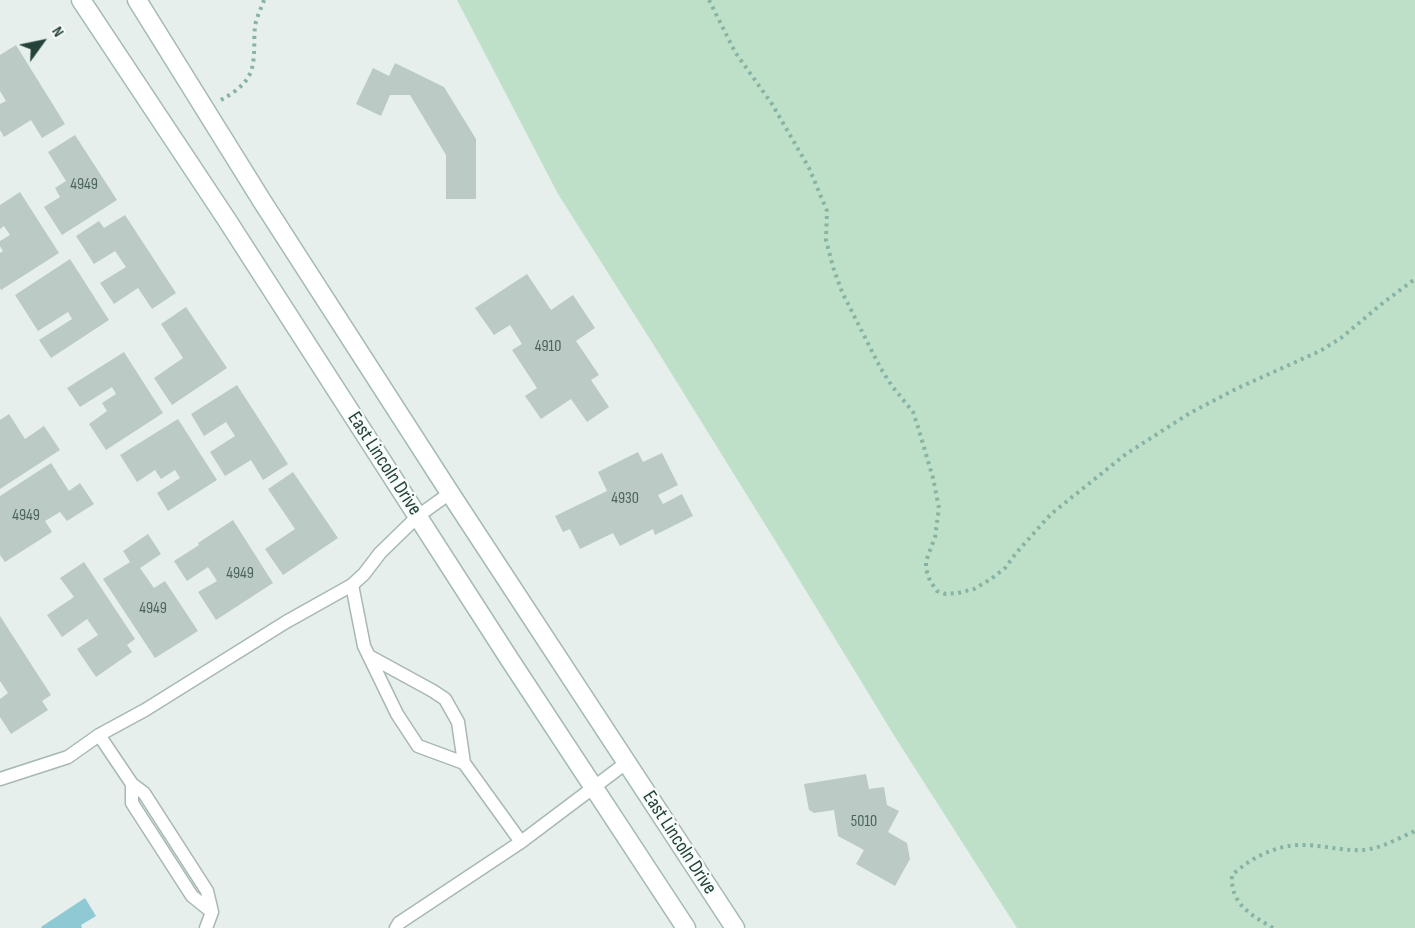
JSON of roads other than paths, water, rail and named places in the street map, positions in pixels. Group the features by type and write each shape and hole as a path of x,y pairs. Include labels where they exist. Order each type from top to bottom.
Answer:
{"main road":[{"name":"East Lincoln Drive","path":"81,0 686,928"},
{"name":"East Lincoln Drive","path":"137,0 450,493 735,928"}],"lane":[{"path":"0,778 68,757 99,735 145,710 286,622 352,585 380,553 418,516 450,493"},
{"path":"352,585 364,646 396,714 418,746 464,763"},
{"path":"369,656 445,699 458,722 464,763 520,842"},
{"path":"99,735 132,784 144,794 207,891 212,912 206,928"},
{"path":"396,928 399,923 520,842 626,763"}],"water":[{"path":"85,898 96,916 81,925 82,928 41,927"}]}
